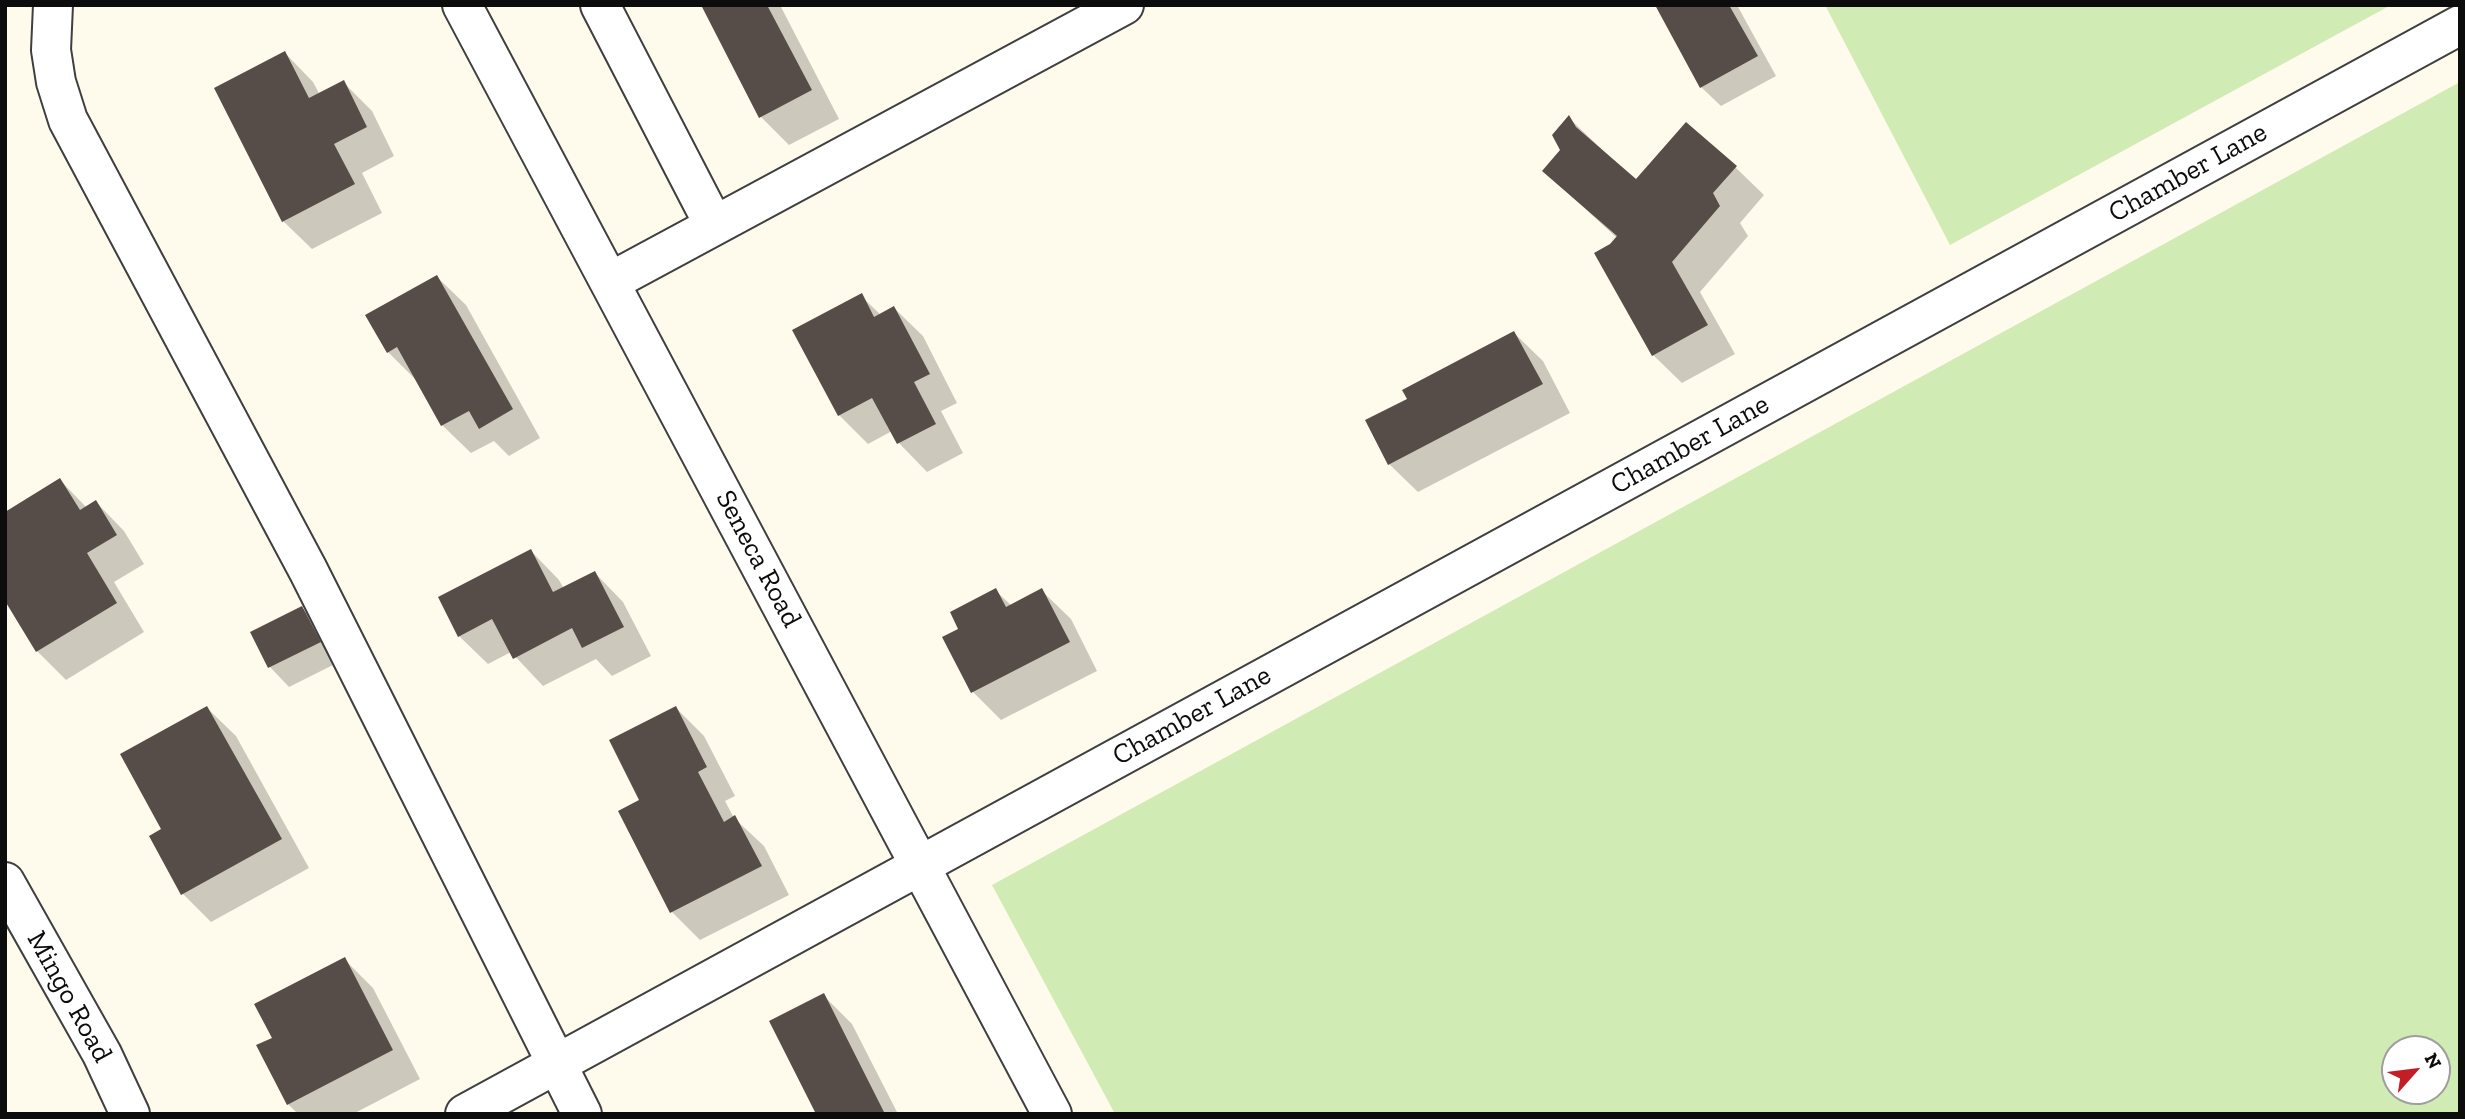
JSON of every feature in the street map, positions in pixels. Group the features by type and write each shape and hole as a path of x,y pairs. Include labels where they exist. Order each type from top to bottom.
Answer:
{"street":[{"path":"53,5 51,50 56,82 68,120 308,570 582,1114"},
{"name":"Seneca Road","path":"462,5 1052,1114"},
{"path":"600,5 714,225"},
{"path":"610,282 1124,5"},
{"name":"Chamber Lane","path":"465,1114 2460,25"},
{"name":"Mingo Road","path":"5,882 102,1054 130,1114"}],"green space":[{"path":"1825,5 2391,5 1950,245"},
{"path":"2460,82 2460,1114 1115,1114 992,885"}],"building":[{"path":"701,5 767,5 812,90 759,118"},
{"path":"1655,5 1729,5 1758,56 1700,88"},
{"path":"285,51 309,98 344,80 367,127 334,144 355,184 282,222 214,88"},
{"path":"1569,115 1576,127 1636,179 1686,122 1737,166 1713,193 1720,206 1672,262 1708,325 1652,356 1594,253 1610,244 1617,236 1542,171 1560,150 1552,135"},
{"path":"437,275 513,409 479,429 469,411 441,426 397,347 387,353 365,315"},
{"path":"862,293 874,317 894,306 930,374 914,382 936,424 897,444 872,398 838,416 792,330"},
{"path":"1514,331 1543,384 1388,465 1365,420 1407,399 1402,390"},
{"path":"60,478 80,510 96,500 117,535 87,553 117,603 36,652 5,601 5,512"},
{"path":"531,549 553,592 595,571 624,627 582,648 572,628 513,659 492,619 458,637 438,597"},
{"path":"996,588 1006,607 1042,588 1070,642 971,693 942,637 958,629 950,612"},
{"path":"302,606 321,642 268,668 250,632"},
{"path":"207,706 282,839 181,895 149,836 161,829 120,754"},
{"path":"676,706 707,767 698,772 724,822 735,815 762,866 670,913 618,811 639,800 609,740"},
{"path":"345,957 393,1050 287,1105 256,1045 272,1038 254,1004"},
{"path":"824,993 885,1114 816,1114 769,1021"}]}
